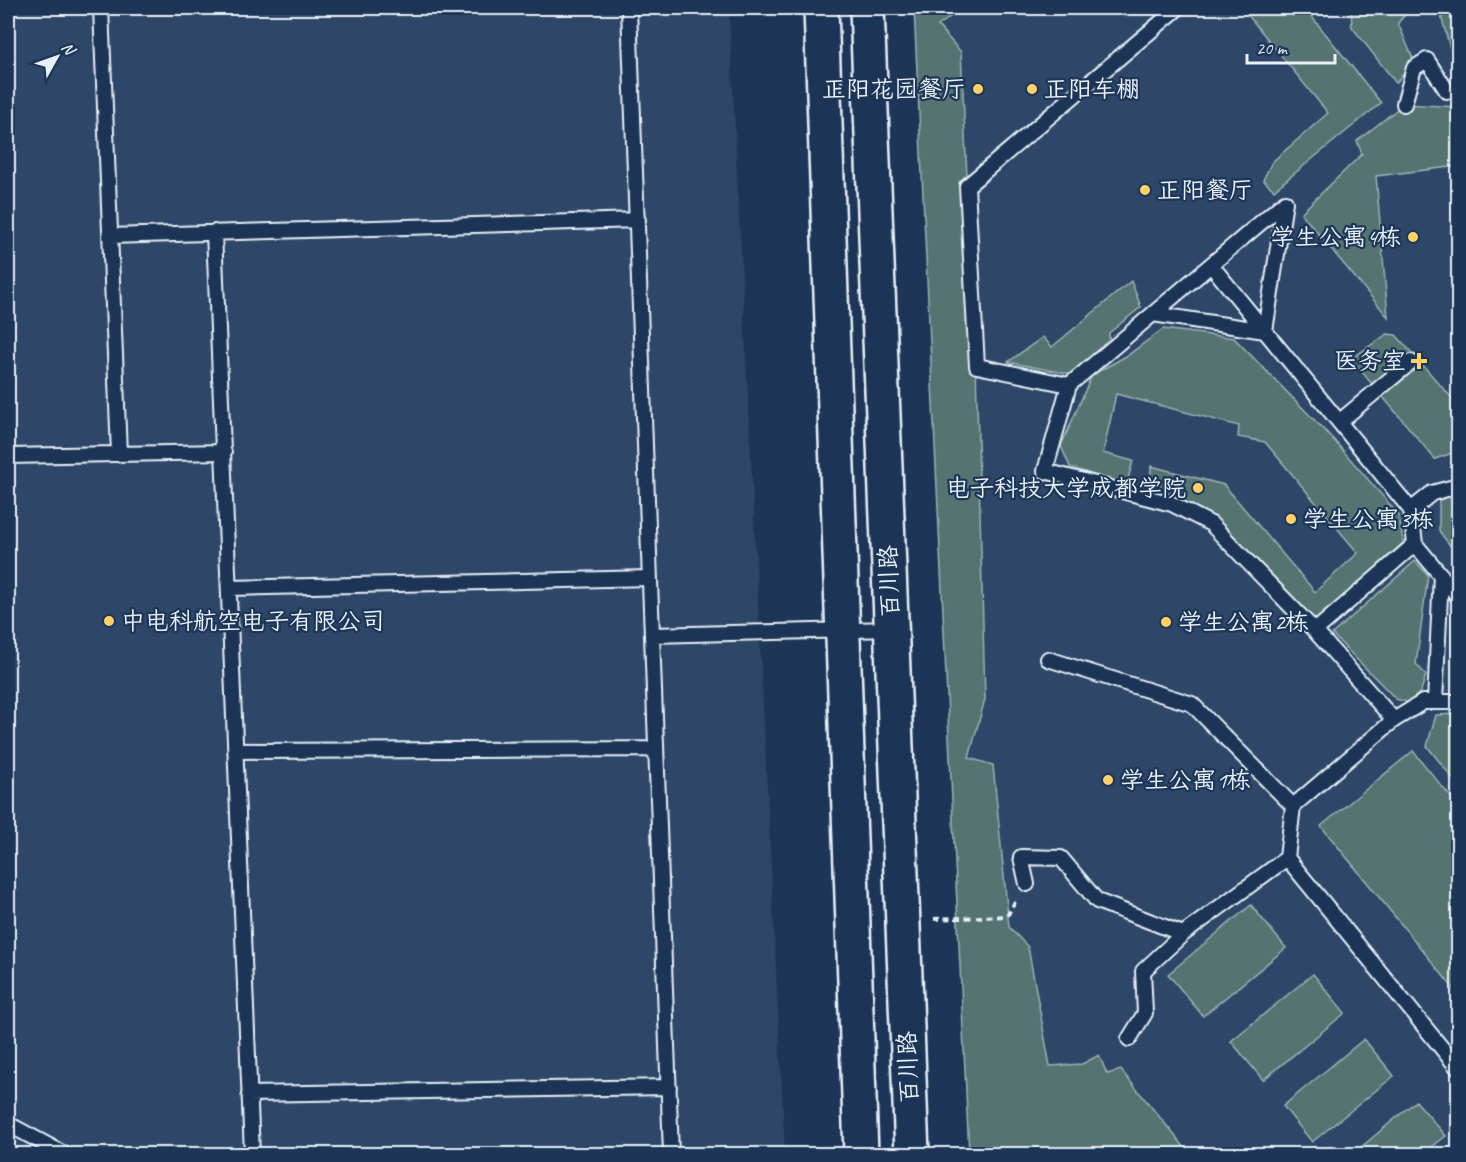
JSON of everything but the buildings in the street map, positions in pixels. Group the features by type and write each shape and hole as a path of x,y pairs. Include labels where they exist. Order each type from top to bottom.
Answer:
{"street":[{"name":"百川路","path":"821,8 861,1155"},
{"name":"百川路","path":"867,8 912,1155"}],"lane":[{"path":"101,8 119,454"},
{"path":"629,8 671,1155"},
{"path":"1069,385 976,366 967,186 1178,8"},
{"path":"1404,104 1414,68 1427,60 1447,91"},
{"path":"1265,331 1284,202 1069,385 1045,471 1172,504 1211,524 1315,631 1394,720"},
{"path":"110,236 214,231 638,220"},
{"path":"214,231 252,1155"},
{"path":"1211,265 1411,510 1415,544 1458,596"},
{"path":"1153,314 1265,331"},
{"path":"1339,422 1411,362"},
{"path":"8,456 224,452"},
{"path":"1411,510 1432,493 1458,486"},
{"path":"1315,631 1415,544"},
{"path":"1435,702 1441,575"},
{"path":"229,588 650,578"},
{"path":"652,635 891,628"},
{"path":"1048,658 1192,704 1293,806"},
{"path":"1458,702 1423,702 1394,720 1293,806 1287,858 1458,1068"},
{"path":"236,751 656,749"},
{"path":"1027,884 1021,857 1061,858 1097,901 1183,934"},
{"path":"1129,1039 1145,1013 1143,971 1183,934 1287,858"},
{"path":"249,1094 669,1087"},
{"path":"8,1124 64,1155"}],"path":[{"path":"902,920 1007,916 1027,884"}],"shaded area":[{"path":"8,8 729,8 785,1154 8,1154"},
{"name":"电子科技大学成都学院","path":"914,8 1458,8 1458,1154 969,1154"}],"green space":[{"path":"914,8 962,8 938,26 961,52 976,366 985,699 969,758 993,765 1009,927 1028,947 1050,1066 1082,1064 1099,1055 1107,1074 1121,1070 1190,1154 969,1154"},
{"path":"1242,8 1308,12 1381,103 1274,190 1263,180 1272,162 1328,113"},
{"path":"1351,8 1411,8 1398,23 1414,61 1396,83 1352,27"},
{"path":"1411,8 1458,8 1458,77 1440,12"},
{"path":"1404,104 1458,107 1458,166 1376,176 1388,317 1301,213 1362,154 1357,141"},
{"path":"1131,281 1141,307 1109,333 1110,349 1080,376 1008,362 1043,337 1052,347"},
{"path":"1163,329 1234,338 1332,438 1399,515 1403,543 1312,624 1222,525 1150,491 1151,466 1224,485 1315,592 1358,553 1265,442 1238,437 1239,426 1116,394 1103,453 1133,461 1126,486 1070,467 1061,446 1092,375 1128,355"},
{"path":"1387,334 1396,335 1458,405 1458,451 1435,459 1351,359"},
{"path":"1458,494 1458,556 1439,531 1439,499"},
{"path":"1415,561 1428,575 1416,664 1426,675 1421,691 1410,703 1396,699 1332,634"},
{"path":"1454,606 1458,611 1458,685 1454,685"},
{"path":"1458,714 1458,785 1427,746 1436,715"},
{"path":"1413,751 1458,806 1458,994 1321,826"},
{"path":"1251,905 1286,948 1203,1016 1168,974"},
{"path":"1313,974 1345,1013 1263,1080 1231,1041"},
{"path":"1364,1039 1394,1076 1312,1142 1283,1106"},
{"path":"1416,1101 1446,1136 1423,1154 1353,1154"}],"place":[{"name":"正阳花园餐厅","path":"978,89"},
{"name":"正阳车棚","path":"1032,89"},
{"name":"正阳餐厅","path":"1145,190"},
{"name":"学生公寓4栋","path":"1413,237"},
{"name":"医务室","path":"1419,361"},
{"name":"电子科技大学成都学院","path":"1198,488"},
{"name":"学生公寓3栋","path":"1291,519"},
{"name":"中电科航空电子有限公司","path":"109,621"},
{"name":"学生公寓2栋","path":"1166,622"},
{"name":"学生公寓1栋","path":"1108,780"}]}
